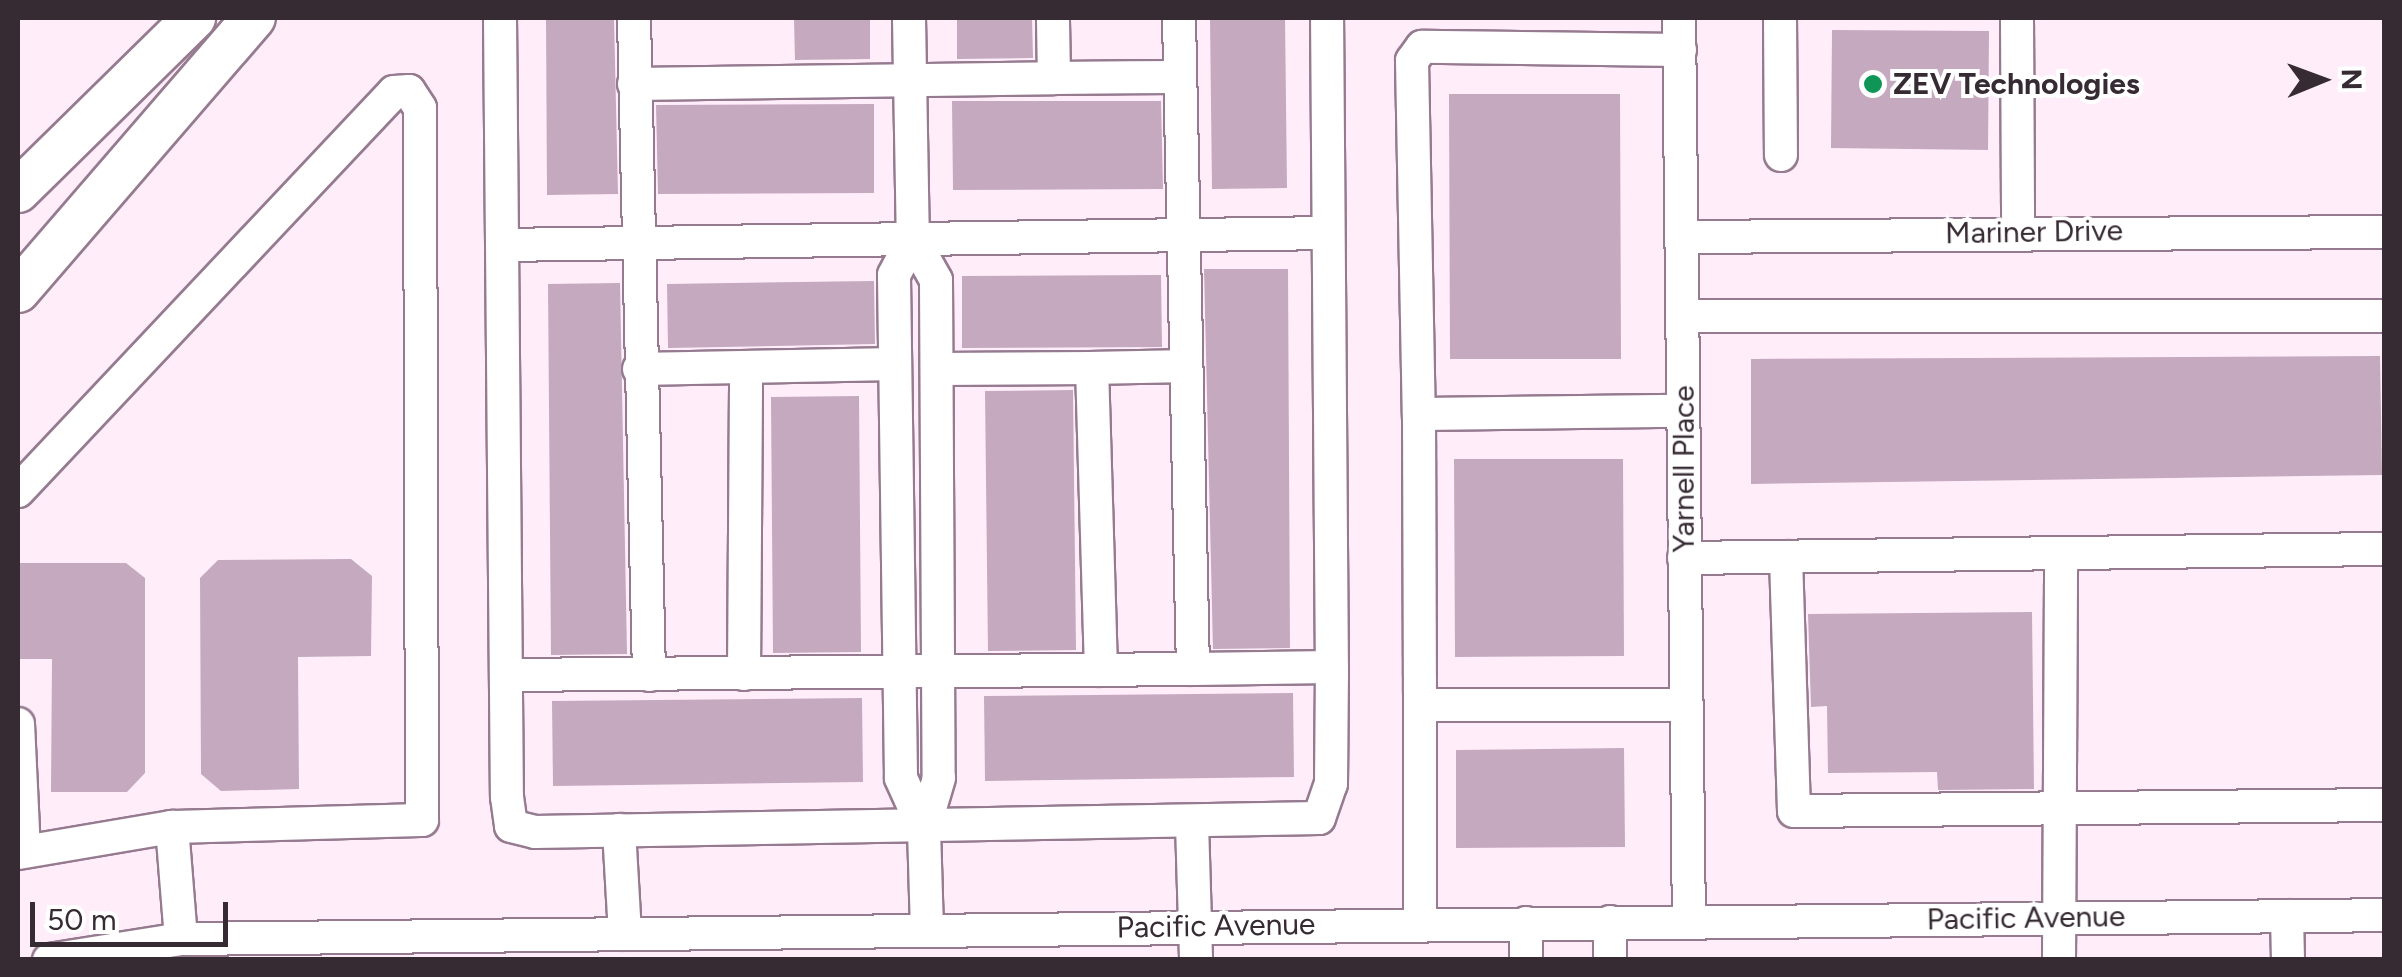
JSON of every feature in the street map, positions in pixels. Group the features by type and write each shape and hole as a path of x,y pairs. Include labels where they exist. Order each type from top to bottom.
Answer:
{"main road":[{"path":"18,191 194,18"},
{"path":"18,292 254,18"}],"street":[{"path":"500,18 511,826 620,830 924,829 1319,818 1331,784 1326,18"},
{"path":"634,18 636,244 649,674"},
{"path":"909,18 913,240 936,280 939,778 924,829 927,930"},
{"path":"1053,18 1054,78"},
{"path":"1178,18 1192,670"},
{"path":"1780,18 1782,155"},
{"path":"2017,18 2018,232"},
{"path":"1420,924 1419,414 1412,61 1422,32 1680,34"},
{"name":"Yarnell Place","path":"1680,34 1689,921"},
{"path":"634,84 1180,77"},
{"path":"18,492 394,92 408,90 420,108 422,820 172,827 21,852 18,724"},
{"name":"Mariner Drive","path":"1682,237 2384,232"},
{"path":"502,246 1328,233"},
{"path":"913,240 894,275 899,673 901,778 924,829"},
{"path":"1683,316 2384,316"},
{"path":"639,369 746,367 937,373 1186,366"},
{"path":"744,674 746,367"},
{"path":"1092,368 1101,670"},
{"path":"1419,414 1684,411"},
{"path":"1684,558 2384,549"},
{"path":"2059,960 2063,809 2060,554"},
{"path":"1786,557 1794,811 2384,804"},
{"path":"506,675 1332,667"},
{"path":"1420,705 1686,704"},
{"path":"1192,823 1196,960"},
{"path":"172,827 181,939"},
{"path":"620,830 625,934"},
{"name":"Pacific Avenue","path":"49,960 181,939 460,948 625,934 2384,915"},
{"path":"2287,916 2288,960"},
{"path":"1610,922 1610,960"},
{"path":"1526,923 1526,960"}],"building":[{"path":"546,18 614,18 618,194 547,195"},
{"path":"794,18 870,18 870,59 795,60"},
{"path":"957,18 1032,18 1033,58 957,59"},
{"path":"1210,18 1285,18 1287,188 1212,189"},
{"path":"1832,30 1989,31 1988,150 1831,148"},
{"path":"1449,94 1620,94 1621,359 1450,359"},
{"path":"952,101 1161,101 1163,189 953,190"},
{"path":"874,104 874,193 658,194 656,105"},
{"path":"1204,269 1288,269 1290,648 1213,649"},
{"path":"1161,275 1162,347 962,348 962,276"},
{"path":"874,281 875,344 668,348 667,284"},
{"path":"620,283 627,654 551,655 548,284"},
{"path":"2380,356 2382,475 1751,484 1751,359"},
{"path":"1073,390 1076,650 988,651 985,391"},
{"path":"859,396 861,652 773,653 771,397"},
{"path":"1454,459 1623,459 1624,656 1455,657"},
{"path":"351,559 372,576 371,656 298,657 299,789 221,791 201,774 200,578 218,560"},
{"path":"18,563 126,563 145,578 145,773 127,792 51,792 52,659 18,659"},
{"path":"2032,612 2034,789 1938,790 1937,772 1828,773 1827,706 1811,707 1808,614"},
{"path":"1293,693 1294,777 985,781 984,696"},
{"path":"862,698 863,782 553,786 552,701"},
{"path":"1624,748 1625,847 1456,848 1456,750"}],"place":[{"name":"ZEV Technologies","path":"1873,84"}]}
